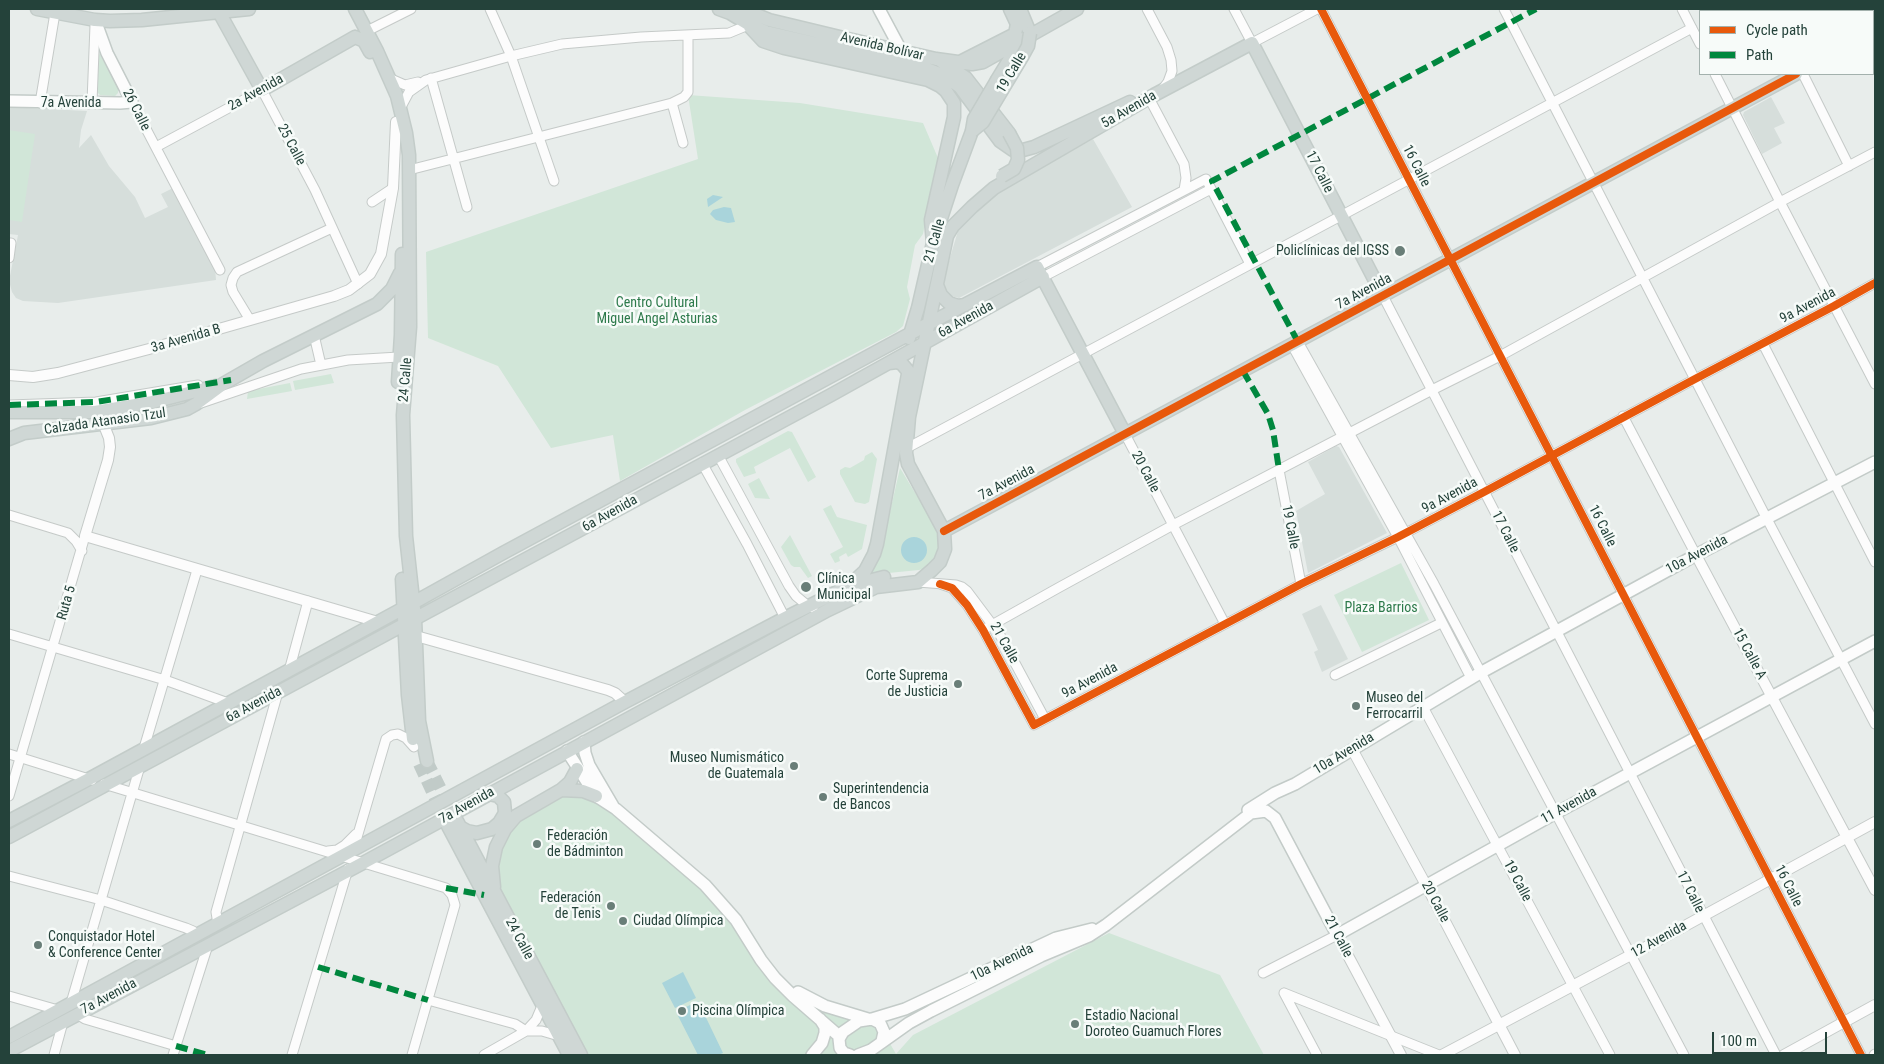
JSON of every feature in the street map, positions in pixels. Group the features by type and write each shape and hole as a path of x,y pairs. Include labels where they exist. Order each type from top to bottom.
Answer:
{"main road":[{"path":"37,9 95,20 142,20 218,10 250,9"},
{"name":"24 Calle","path":"349,9 358,29 389,78 401,107 406,133 409,170 410,327 403,415 410,620 409,711 414,747 423,762 419,721 416,636 410,620"},
{"name":"24 Calle","path":"355,9 361,34 390,99 402,159 402,263 397,454 400,546 409,606"},
{"path":"721,9 766,32 940,74 953,80 1000,141 1014,150 1034,147 1127,102 1151,97"},
{"name":"Avenida Bolívar","path":"742,9 769,20 902,52 972,64 983,62 1077,9"},
{"path":"879,9 902,52"},
{"path":"960,62 1015,34 1017,24 1010,9"},
{"name":"19 Calle","path":"972,131 982,122 1028,46 1029,28 1020,9"},
{"name":"25 Calle","path":"218,10 262,90"},
{"name":"26 Calle","path":"95,20 100,49 132,102"},
{"path":"748,24 763,41 784,48 928,80 940,86 946,92 954,103 954,117 931,220 933,243"},
{"name":"2a Avenida","path":"262,90 361,34"},
{"name":"21 Calle","path":"903,354 918,308 933,243 972,131 974,119 1020,42"},
{"name":"5a Avenida","path":"953,226 994,188 1151,97 1252,42"},
{"name":"17 Calle","path":"1252,42 1383,296"},
{"name":"21 Calle","path":"936,59 966,78 1009,133 1018,148 1018,160 1014,169 987,184 973,196 960,210 945,243 909,417 908,464 944,531"},
{"name":"7a Avenida","path":"944,531 1794,75"},
{"name":"7a Avenida","path":"9,101 120,104 132,102"},
{"path":"396,122 401,107"},
{"name":"Calzada Atanasio Tzul","path":"9,439 24,433 151,418 186,409 263,361 377,304 398,280 402,263"},
{"name":"6a Avenida","path":"9,821 928,324 965,305 1040,272"},
{"name":"6a Avenida","path":"9,837 889,363 1040,272"},
{"name":"20 Calle","path":"1040,272 1125,434"},
{"path":"937,285 941,296 949,303 958,306 965,305"},
{"path":"848,586 865,571 874,554 891,472 893,449 908,371 900,363 889,363"},
{"name":"Calzada Atanasio Tzul","path":"9,412 94,412 169,399 227,382"},
{"path":"891,472 909,417"},
{"name":"10a Avenida","path":"839,1037 854,1023 905,1009 1044,943 1096,926 1228,824 1262,801 1295,784 1475,676 1556,631 1696,555 1875,462"},
{"path":"922,578 937,565 942,557 945,549 944,531"},
{"name":"7a Avenida","path":"9,1037 60,1016 208,945 348,860 625,702 808,606 848,586 881,578 922,578"},
{"name":"7a Avenida","path":"74,1009 195,936 348,860 364,863 826,611 876,587 922,578"},
{"name":"11 Avenida","path":"1337,935 1556,813 1875,641"},
{"path":"584,742 588,765 616,809"},
{"path":"567,751 596,796"},
{"path":"495,894 492,873 493,860 496,847 505,829 511,820 522,811 561,790 575,776 577,769"},
{"path":"1275,818 1275,803 1295,784"},
{"path":"561,790 582,791 596,796 616,809 705,885 736,920 761,960 775,978 792,996 839,1037 840,1048 844,1053 850,1055"},
{"path":"455,825 467,831 477,833 492,828 499,823 504,813 504,802 498,796 489,794"},
{"name":"10a Avenida","path":"858,1055 871,1050 909,1023 946,1003 1041,956 1089,936 1106,925 1251,813 1266,811 1275,818"},
{"name":"21 Calle","path":"1275,818 1337,935"},
{"name":"24 Calle","path":"455,825 495,894 581,1055"},
{"name":"24 Calle","path":"455,825 542,1006 569,1055"},
{"path":"775,978 824,1006 880,1023 883,1028 884,1037 882,1041"},
{"name":"7a Avenida","path":"9,1051 60,1016"},
{"path":"813,1055 822,1042 825,1033 825,1027 819,1018"},
{"path":"813,1055 839,1037"}],"street":[{"name":"2a Avenida","path":"361,34 411,9"},
{"path":"490,9 511,56 554,181"},
{"path":"1146,9 1167,47 1171,60 1172,71 1168,82 1151,97 1184,164 1186,178 1184,190"},
{"name":"17 Calle","path":"1234,9 1252,42"},
{"name":"5a Avenida","path":"1252,42 1317,9"},
{"name":"16 Calle","path":"1321,9 1861,1055"},
{"path":"1504,9 1875,724"},
{"path":"1682,9 1699,42"},
{"path":"40,103 55,13"},
{"path":"389,78 405,85 562,44 641,37 729,33 748,24 769,20"},
{"path":"907,448 1692,28"},
{"path":"1874,32 1875,38"},
{"path":"409,170 672,103 684,97 688,92 688,35"},
{"name":"26 Calle","path":"92,102 100,49"},
{"path":"1716,75 1875,384"},
{"path":"1804,75 1849,166"},
{"path":"401,107 409,92 428,79"},
{"path":"428,79 454,159 467,207"},
{"name":"2a Avenida","path":"156,147 262,90"},
{"name":"25 Calle","path":"262,90 315,190 358,284"},
{"name":"26 Calle","path":"132,102 220,270"},
{"path":"672,103 683,142"},
{"name":"24 Calle","path":"358,284 370,274 381,254 394,188 396,122"},
{"path":"983,630 1173,525 1500,356 1875,152"},
{"name":"6a Avenida","path":"1206,179 1211,189 1040,272 1184,190 1206,179"},
{"path":"372,202 394,188"},
{"path":"1211,189 1250,264"},
{"path":"250,320 233,292 231,285 237,272 332,228"},
{"path":"9,243 11,243 9,258"},
{"name":"9a Avenida","path":"1034,725 1301,584 1484,492 1875,283"},
{"name":"3a Avenida B","path":"9,375 33,377 58,373 149,350 334,296 358,284"},
{"name":"17 Calle","path":"1383,296 1776,1055"},
{"path":"314,335 321,365"},
{"path":"1295,343 1401,535 1475,676"},
{"path":"1763,344 1875,562"},
{"path":"196,404 245,390 274,378 321,365 348,360 399,357"},
{"path":"9,405 96,402 227,382"},
{"name":"Ruta 5","path":"9,796 108,460 110,447 104,424 101,418 94,412"},
{"name":"15 Calle A","path":"1623,416 1875,890"},
{"name":"20 Calle","path":"1125,434 1225,624"},
{"path":"718,455 789,586 796,596 808,606 826,611"},
{"path":"702,463 785,618"},
{"name":"19 Calle","path":"1280,470 1301,584"},
{"path":"9,515 68,533 76,540 82,551"},
{"path":"68,533 80,530 89,522"},
{"path":"1401,535 1442,623 1556,813 1684,1055"},
{"path":"85,536 378,622"},
{"path":"144,748 197,570"},
{"name":"21 Calle","path":"922,578 952,588 960,597 983,630 1034,725"},
{"name":"21 Calle","path":"940,584 962,587 1000,635 1046,719"},
{"path":"289,671 308,601"},
{"path":"1335,675 1442,623"},
{"path":"9,634 165,680 228,703"},
{"path":"416,636 608,690 616,693 625,702"},
{"path":"218,924 216,912 242,826 278,692"},
{"name":"19 Calle","path":"1423,707 1610,1055"},
{"path":"292,1055 348,860 359,830 386,739 392,734 400,735 406,738 414,747"},
{"name":"20 Calle","path":"1352,749 1516,1055"},
{"path":"9,754 325,851 348,860"},
{"path":"140,766 101,900 74,1009 85,1018 176,1046"},
{"name":"12 Avenida","path":"1440,1055 1631,956 1875,822"},
{"path":"325,851 337,850 345,845 359,830"},
{"path":"364,863 446,888 452,895 455,906 412,1055"},
{"path":"9,876 101,900 190,930 195,936"},
{"name":"21 Calle","path":"1337,935 1401,1055"},
{"name":"11 Avenida","path":"1263,973 1337,935"},
{"path":"173,1055 208,945"},
{"path":"1317,1055 1284,992 1440,1055"},
{"path":"9,996 60,1016 54,1055"},
{"path":"428,1000 515,1024 526,1031 542,1030 559,1036"},
{"path":"1784,1055 1875,1005"},
{"path":"484,1055 526,1031 536,1020 542,1006"}],"shaded area":[{"path":"1771,97 1785,123 1774,128 1782,143 1762,154 1743,115 1744,112"},
{"path":"9,107 87,111 81,130 79,148 91,135 109,166 135,197 145,218 168,207 161,194 173,188 215,268 216,280 58,303 23,301 16,298 9,281 18,235 9,234"},
{"path":"1093,139 1132,207 959,298 946,295 943,281 958,231 984,200"},
{"path":"1336,446 1339,447 1387,533 1308,573 1296,511 1325,494 1308,462"},
{"path":"1321,605 1348,659 1322,672 1314,652 1318,650 1302,614"}],"green space":[{"path":"98,51 118,87 118,93 115,96 100,95 97,92"},
{"name":"Centro Cultural Miguel Angel Asturias","path":"688,95 800,103 923,123 938,158 923,234 915,245 907,287 910,299 903,326 896,332 745,410 620,481 613,435 551,448 498,366 428,338 426,252 698,159"},
{"path":"9,130 35,134 22,222 9,220"},
{"path":"331,374 334,383 295,390 293,381"},
{"path":"290,383 292,391 247,399 248,391"},
{"path":"788,431 792,432 816,477 808,482 790,448 754,467 756,473 744,477 736,459"},
{"path":"872,452 877,459 869,502 865,504 855,502 840,474 840,470 845,467 850,468 864,460 865,456"},
{"path":"900,468 937,529 939,535 939,554 926,568 868,575 881,551"},
{"path":"759,478 770,499 755,498 748,484"},
{"path":"831,505 837,517 867,525 862,549 848,557 846,553 839,557 840,561 835,563 830,554 843,547 823,509"},
{"path":"790,535 812,576 808,578 800,567 791,565 781,547"},
{"name":"Plaza Barrios","path":"1401,563 1429,620 1362,652 1334,595"},
{"name":"Ciudad Olímpica","path":"568,793 602,803 703,889 813,1017 833,1007 874,1016 896,1054 913,1035 1109,933 1220,975 1264,1055 585,1055 498,894 496,874 502,842 526,812"}],"water":[{"path":"713,195 723,197 708,207 707,199"},
{"path":"724,207 731,208 735,222 728,223 716,220 710,214 713,210"},
{"path":"914,537 923,541 927,550 923,559 914,563 905,559 901,550 905,541"},
{"path":"683,972 696,998 675,1008 662,983"},
{"path":"698,1001 723,1053 718,1055 698,1055 676,1012"}],"tunnel":[{"path":"427,761 457,821"},
{"path":"419,764 448,826"}],"marked path":[{"path":"1298,342 1212,181 1536,9"},
{"path":"1243,371 1268,414 1273,430 1279,470"},
{"path":"9,405 96,402 231,380"},
{"path":"446,888 484,895"},
{"path":"318,967 428,1000"},
{"path":"176,1046 208,1055"}],"cycle path":[{"path":"1321,9 1861,1055"},
{"path":"944,531 1794,75"},
{"path":"940,584 952,588 967,605 983,630 1034,725 1301,584 1398,537 1484,492 1875,283"}],"place":[{"name":"Policlínicas del IGSS","path":"1400,251"},
{"name":"Clínica Municipal","path":"806,587"},
{"name":"Corte Suprema de Justicia","path":"958,684"},
{"name":"Museo del Ferrocarril","path":"1356,706"},
{"name":"Museo Numismático de Guatemala","path":"794,766"},
{"name":"Superintendencia de Bancos","path":"823,797"},
{"name":"Federación de Bádminton","path":"537,844"},
{"name":"Federación de Tenis","path":"611,906"},
{"name":"Ciudad Olímpica","path":"623,921"},
{"name":"Conquistador Hotel & Conference Center","path":"38,945"},
{"name":"Piscina Olímpica","path":"682,1011"},
{"name":"Estadio Nacional Doroteo Guamuch Flores","path":"1075,1024"}]}
